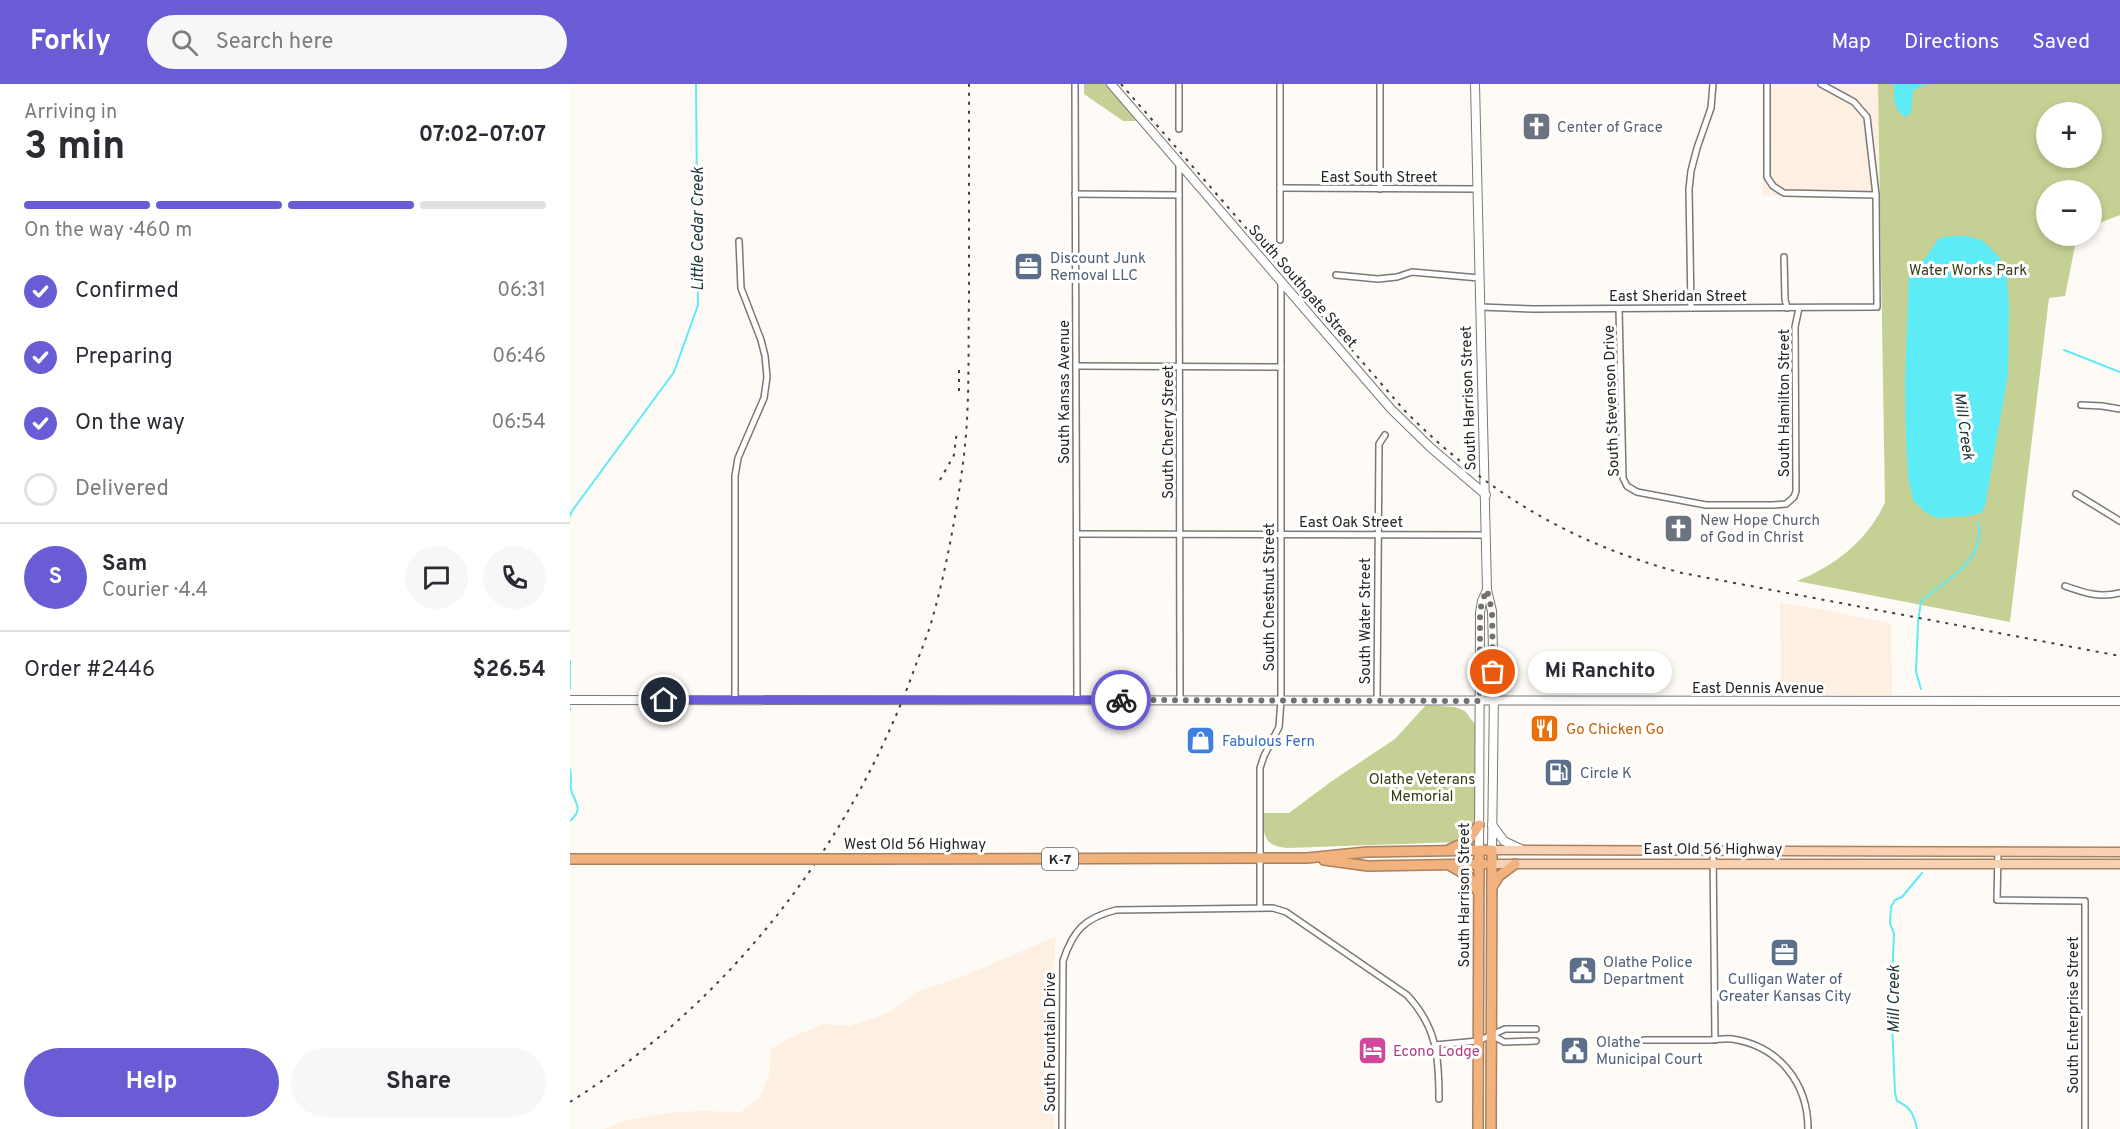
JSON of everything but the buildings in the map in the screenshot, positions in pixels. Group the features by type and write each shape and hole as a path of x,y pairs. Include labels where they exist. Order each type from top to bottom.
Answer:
{"highway":[{"path":"1443,851 1468,841 1479,825"},
{"name":"South Harrison Street","path":"1478,1129 1479,850"},
{"name":"East Old 56 Highway","path":"1259,858 1307,858 1367,852 1492,850"},
{"name":"South Harrison Street","path":"1491,1129 1492,850"},
{"name":"West Old 56 Highway","path":"570,859 1259,858"},
{"name":"East Old 56 Highway","path":"1307,858 1368,866 1492,864"},
{"path":"1449,864 1468,876 1479,893"},
{"path":"1492,887 1499,876 1515,864"}],"main road":[{"name":"East Old 56 Highway","path":"1492,850 2120,852"},
{"name":"East Old 56 Highway","path":"1492,864 2120,864"}],"street":[{"name":"South Kansas Avenue","path":"1075,84 1077,700"},
{"name":"South Southgate Street","path":"1111,84 1391,409 1485,495"},
{"path":"1179,84 1179,129"},
{"path":"1280,84 1280,240"},
{"path":"1380,84 1380,189"},
{"name":"South Harrison Street","path":"1476,84 1487,590 1492,611 1494,701 1492,850"},
{"path":"1691,309 1689,189 1691,171 1712,108 1713,84"},
{"path":"1767,84 1767,177 1773,186 1784,193 1876,195 1867,117 1854,102 1821,84"},
{"name":"South Cherry Street","path":"1179,164 1179,700"},
{"name":"East South Street","path":"1280,188 1478,189"},
{"path":"1075,194 1179,195"},
{"name":"East Sheridan Street","path":"1480,308 1877,307 1876,195"},
{"path":"735,700 735,476 738,458 764,398 767,377 761,340 741,288 739,241"},
{"path":"1784,257 1787,308"},
{"path":"1336,275 1378,279 1397,277 1412,272 1479,278"},
{"name":"South Chestnut Street","path":"1260,908 1260,768 1279,727 1281,700 1281,281"},
{"name":"South Hamilton Street","path":"1632,489 1637,492 1706,505 1786,504 1794,497 1797,491 1794,327 1799,308"},
{"name":"South Stevenson Drive","path":"1619,309 1623,478 1627,486 1632,489"},
{"path":"1077,366 1281,367"},
{"path":"2081,405 2120,409"},
{"name":"South Water Street","path":"1377,700 1379,444 1385,435"},
{"path":"2076,494 2120,521"},
{"name":"East Oak Street","path":"1077,534 1486,535"},
{"path":"2065,586 2092,596 2120,593"},
{"name":"South Harrison Street","path":"1479,850 1480,613 1487,590"},
{"name":"East Dennis Avenue","path":"570,700 2120,701"},
{"path":"1492,825 1504,841 1525,851"},
{"path":"1713,851 1715,1040"},
{"path":"1998,853 1998,864"},
{"name":"South Enterprise Street","path":"1998,864 1997,900 2085,901 2085,1129"},
{"name":"South Fountain Drive","path":"1062,1129 1063,961 1068,945 1083,925 1092,918 1116,910 1273,908 1286,912 1407,995 1415,1004 1424,1017 1439,1060 1439,1099"},
{"path":"1435,1046 1478,1041 1505,1029 1536,1029"},
{"path":"1492,1035 1504,1042 1536,1041"},
{"path":"1644,1040 1730,1039 1755,1046 1781,1061 1793,1075 1806,1105 1808,1129"}],"shaded area":[{"path":"1762,84 1878,84 1880,191 1867,196 1763,196"},
{"path":"1780,602 1891,623 1892,695 1781,695"},
{"path":"1056,936 1053,976 1054,1129 604,1129 624,1121 664,1113 741,1112 759,1098 769,1076 771,1049 792,1037 824,1024 850,1026 892,1011 916,992 969,974"}],"green space":[{"path":"1084,84 1106,84 1137,121 1123,121 1084,94"},
{"name":"Water Works Park","path":"1878,84 2120,84 2120,215 2102,222 2102,180 2036,180 2036,246 2075,246 2065,296 2049,298 2010,622 1797,581 1825,567 1849,550 1877,517 1885,503"},
{"name":"Olathe Veterans Memorial","path":"1426,705 1455,707 1465,711 1477,727 1477,824 1473,833 1457,842 1287,848 1269,842 1264,833 1263,813 1289,813 1395,739"}],"water":[{"path":"1894,84 1925,84 1913,91 1911,113 1905,117 1896,107"},
{"path":"1967,236 1983,241 1999,257 2006,271 2009,305 2008,374 1985,506 1981,513 1937,518 1925,512 1913,500 1908,477 1905,384 1909,272 1924,260 1939,238"}],"waterway":[{"name":"Little Cedar Creek","path":"570,516 674,372 698,305 696,84"},
{"path":"2064,350 2120,372"},
{"name":"Mill Creek","path":"1921,689 1916,672 1921,601 1962,569 1970,559 1976,549 1979,523"},
{"name":"Little Cedar Creek","path":"570,661 570,689"},
{"name":"Little Cedar Creek","path":"570,769 571,789 578,809 570,821"},
{"name":"Mill Creek","path":"1917,1129 1911,1112 1897,1101 1895,1093 1891,999 1894,934 1890,923 1891,907 1895,900 1902,897 1922,873"}],"railway":[{"path":"570,1102 628,1062 682,1017 732,968 778,914 819,858 856,798 887,735 914,670 930,626 942,579 955,518 966,436 969,358 969,84"},
{"path":"1121,84 1405,411 1467,467 1532,512 1603,547 1682,573 2120,656"},
{"path":"959,365 959,391"},
{"path":"940,480 954,455 957,430"}],"way so far":[{"path":"1121,700 1480,701 1480,613 1487,590 1492,611 1493,672"}],"place":[{"name":"Center of Grace","path":"1536,127"},
{"name":"Discount Junk Removal LLC","path":"1029,267"},
{"name":"New Hope Church of God in Christ","path":"1679,529"},
{"name":"Mi Ranchito","path":"1493,672"},
{"name":"Go Chicken Go","path":"1545,729"},
{"name":"Fabulous Fern","path":"1201,741"},
{"name":"Circle K","path":"1559,773"},
{"name":"Culligan Water of Greater Kansas City","path":"1785,952"},
{"name":"Olathe Police Department","path":"1582,971"},
{"name":"Econo Lodge","path":"1372,1051"},
{"name":"Olathe Municipal Court","path":"1575,1051"}],"route":[{"path":"664,700 1121,700"}]}
